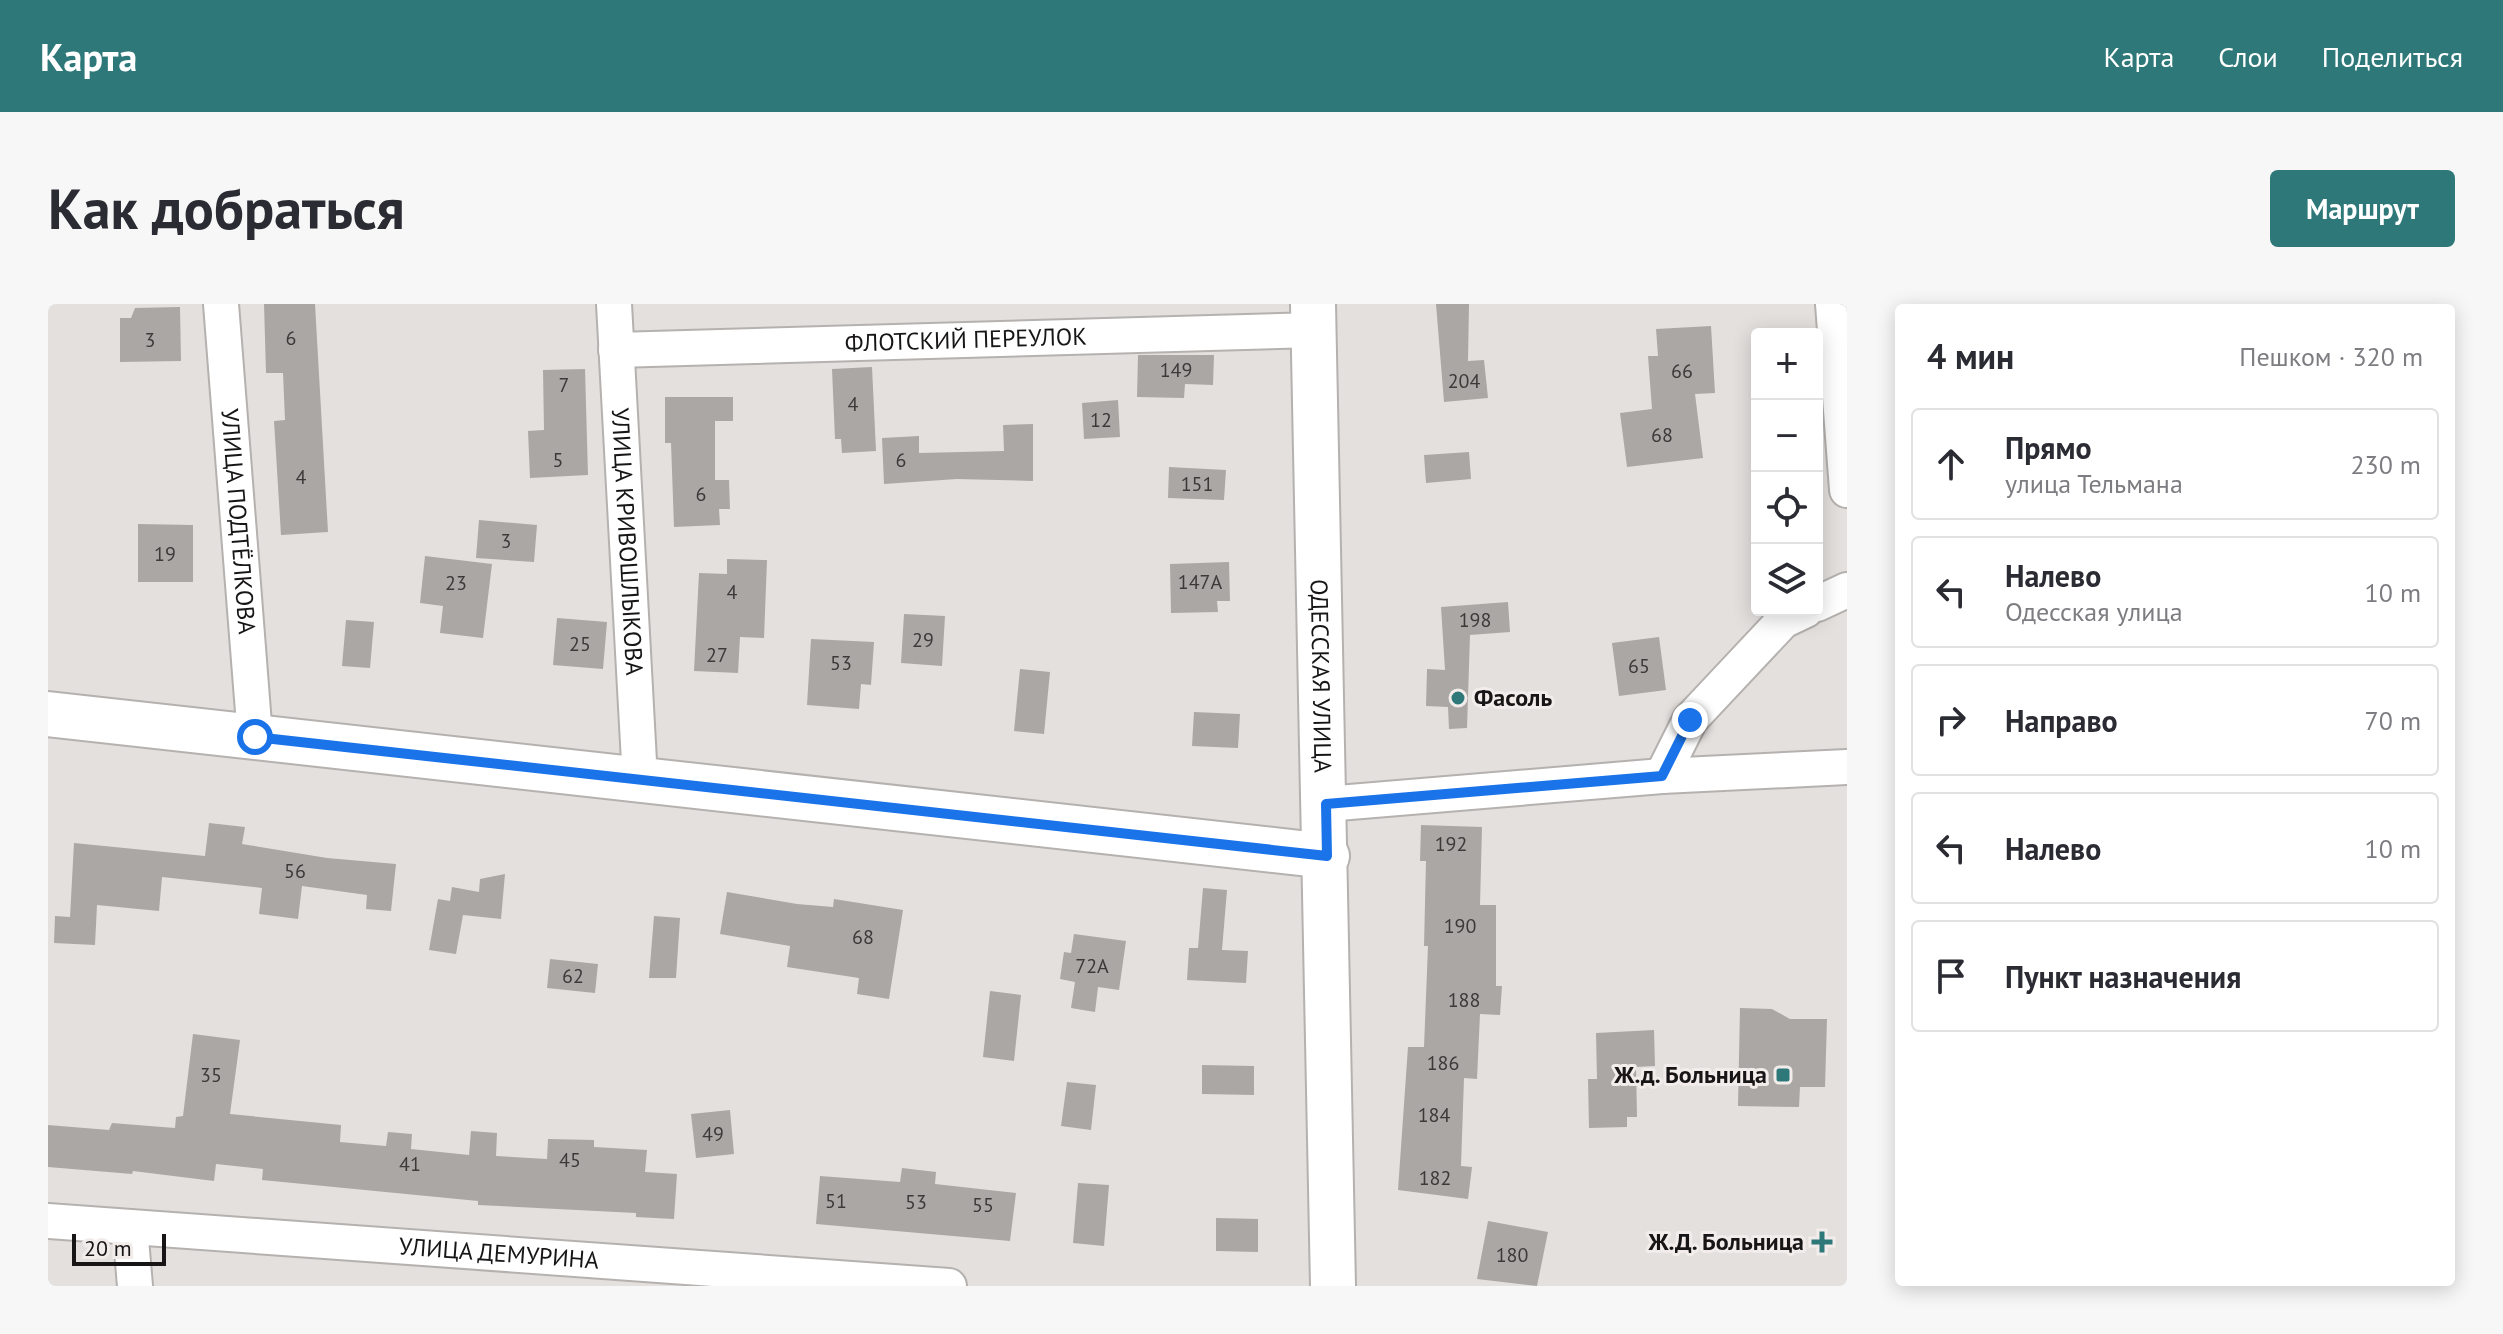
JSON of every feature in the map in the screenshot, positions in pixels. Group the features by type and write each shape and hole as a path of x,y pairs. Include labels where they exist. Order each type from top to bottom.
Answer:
{"main road":[{"name":"ОДЕССКАЯ УЛИЦА","path":"1314,317 1326,804 1333,1286"},
{"path":"48,714 1327,856"}],"street":[{"name":"УЛИЦА ПОДТЁЛКОВА","path":"221,304 255,737"},
{"name":"УЛИЦА КРИВОШЛЫКОВА","path":"614,304 640,780"},
{"path":"1833,304 1847,490"},
{"name":"ФЛОТСКИЙ ПЕРЕУЛОК","path":"616,350 1314,317"},
{"path":"1823,601 1847,590"},
{"path":"1662,776 1690,720 1783,621 1793,616"},
{"path":"1326,804 1662,776 1847,767"},
{"name":"УЛИЦА ДЕМУРИНА","path":"48,1221 130,1227 527,1271 949,1286"},
{"path":"130,1227 135,1286"}],"building":[{"path":"264,304 315,304 328,532 281,535 274,421 285,420 283,373 266,373"},
{"path":"1436,304 1469,304 1468,361 1484,360 1488,398 1444,402"},
{"path":"180,307 181,361 120,362 120,318 131,318 135,308"},
{"path":"1711,326 1715,393 1695,394 1703,458 1627,467 1620,413 1652,409 1648,356 1658,356 1656,329"},
{"path":"1138,355 1214,355 1213,385 1185,384 1184,398 1137,397"},
{"path":"872,367 876,451 842,453 841,439 835,439 832,369"},
{"path":"585,369 588,475 530,478 528,431 544,430 543,370"},
{"path":"665,397 733,397 733,421 715,421 715,480 729,480 730,509 719,509 720,525 674,527 671,443 665,443"},
{"path":"1118,400 1120,437 1084,439 1082,403"},
{"path":"1033,424 1033,481 957,479 884,484 882,438 919,436 919,453 1004,451 1003,425"},
{"path":"1469,452 1471,479 1426,483 1424,455"},
{"path":"1169,467 1226,470 1224,500 1168,498"},
{"path":"479,520 537,525 534,562 476,558"},
{"path":"138,524 193,525 193,582 138,582"},
{"path":"425,556 492,564 483,638 440,633 443,606 420,603"},
{"path":"727,559 767,560 764,638 740,637 738,673 694,671 699,573 727,574"},
{"path":"1229,562 1230,601 1217,601 1218,612 1171,613 1170,564"},
{"path":"1508,602 1510,632 1470,635 1467,728 1449,729 1448,707 1426,706 1427,669 1445,670 1441,607"},
{"path":"904,614 945,616 942,666 901,663"},
{"path":"557,618 607,622 603,669 553,665"},
{"path":"346,620 374,622 370,668 342,666"},
{"path":"1659,637 1666,690 1619,696 1612,643"},
{"path":"811,639 874,642 871,685 861,684 859,709 807,705"},
{"path":"1020,669 1050,672 1044,734 1014,731"},
{"path":"1194,712 1240,714 1238,748 1192,746"},
{"path":"209,823 245,827 242,844 327,858 396,864 391,911 366,909 367,895 302,886 298,919 259,914 262,888 162,877 159,911 97,905 95,945 54,943 55,916 70,917 74,843 205,856"},
{"path":"1421,825 1482,827 1480,905 1496,905 1496,986 1502,986 1500,1015 1480,1014 1477,1079 1464,1078 1461,1166 1472,1167 1468,1199 1398,1190 1408,1047 1424,1047 1428,946 1424,946 1426,861 1420,861"},
{"path":"505,874 501,919 463,915 456,954 429,950 438,899 450,901 452,887 479,892 480,879"},
{"path":"1203,888 1227,890 1222,950 1248,951 1246,983 1187,980 1189,948 1198,948"},
{"path":"727,892 797,904 833,907 834,899 903,910 889,999 857,994 859,978 787,967 790,946 720,934"},
{"path":"654,916 680,918 676,978 649,978"},
{"path":"1074,934 1126,941 1119,990 1098,987 1095,1012 1071,1008 1075,982 1060,979 1064,952 1071,953"},
{"path":"550,959 598,964 595,993 547,988"},
{"path":"990,991 1021,995 1014,1061 983,1057"},
{"path":"1740,1008 1772,1009 1790,1019 1827,1019 1825,1087 1800,1087 1799,1107 1738,1106"},
{"path":"1654,1030 1655,1066 1636,1067 1637,1117 1627,1117 1627,1127 1589,1128 1588,1079 1597,1079 1596,1033"},
{"path":"193,1034 240,1040 230,1114 341,1125 340,1142 386,1146 388,1132 412,1134 411,1149 469,1155 471,1131 497,1133 496,1156 547,1159 548,1139 594,1140 594,1147 647,1150 645,1172 677,1174 674,1219 636,1217 636,1213 478,1205 478,1201 262,1180 263,1169 216,1164 214,1181 133,1171 132,1174 48,1167 48,1125 109,1130 112,1123 175,1128 176,1117 183,1116"},
{"path":"1202,1065 1254,1066 1254,1095 1202,1094"},
{"path":"1067,1082 1096,1085 1091,1130 1061,1126"},
{"path":"730,1110 734,1154 696,1158 691,1114"},
{"path":"902,1168 936,1172 935,1184 1016,1193 1010,1241 816,1224 820,1176 900,1182"},
{"path":"1078,1183 1109,1185 1104,1246 1073,1243"},
{"path":"1216,1218 1258,1219 1258,1252 1216,1251"},
{"path":"1488,1221 1548,1232 1537,1286 1477,1279"}],"place":[{"name":"Фасоль","path":"1458,698"},
{"name":"Ж.д. Больница","path":"1783,1075"},
{"name":"Ж.Д. Больница","path":"1822,1242"}],"route":[{"path":"255,737 1327,856 1326,804 1662,776 1690,720"}]}
